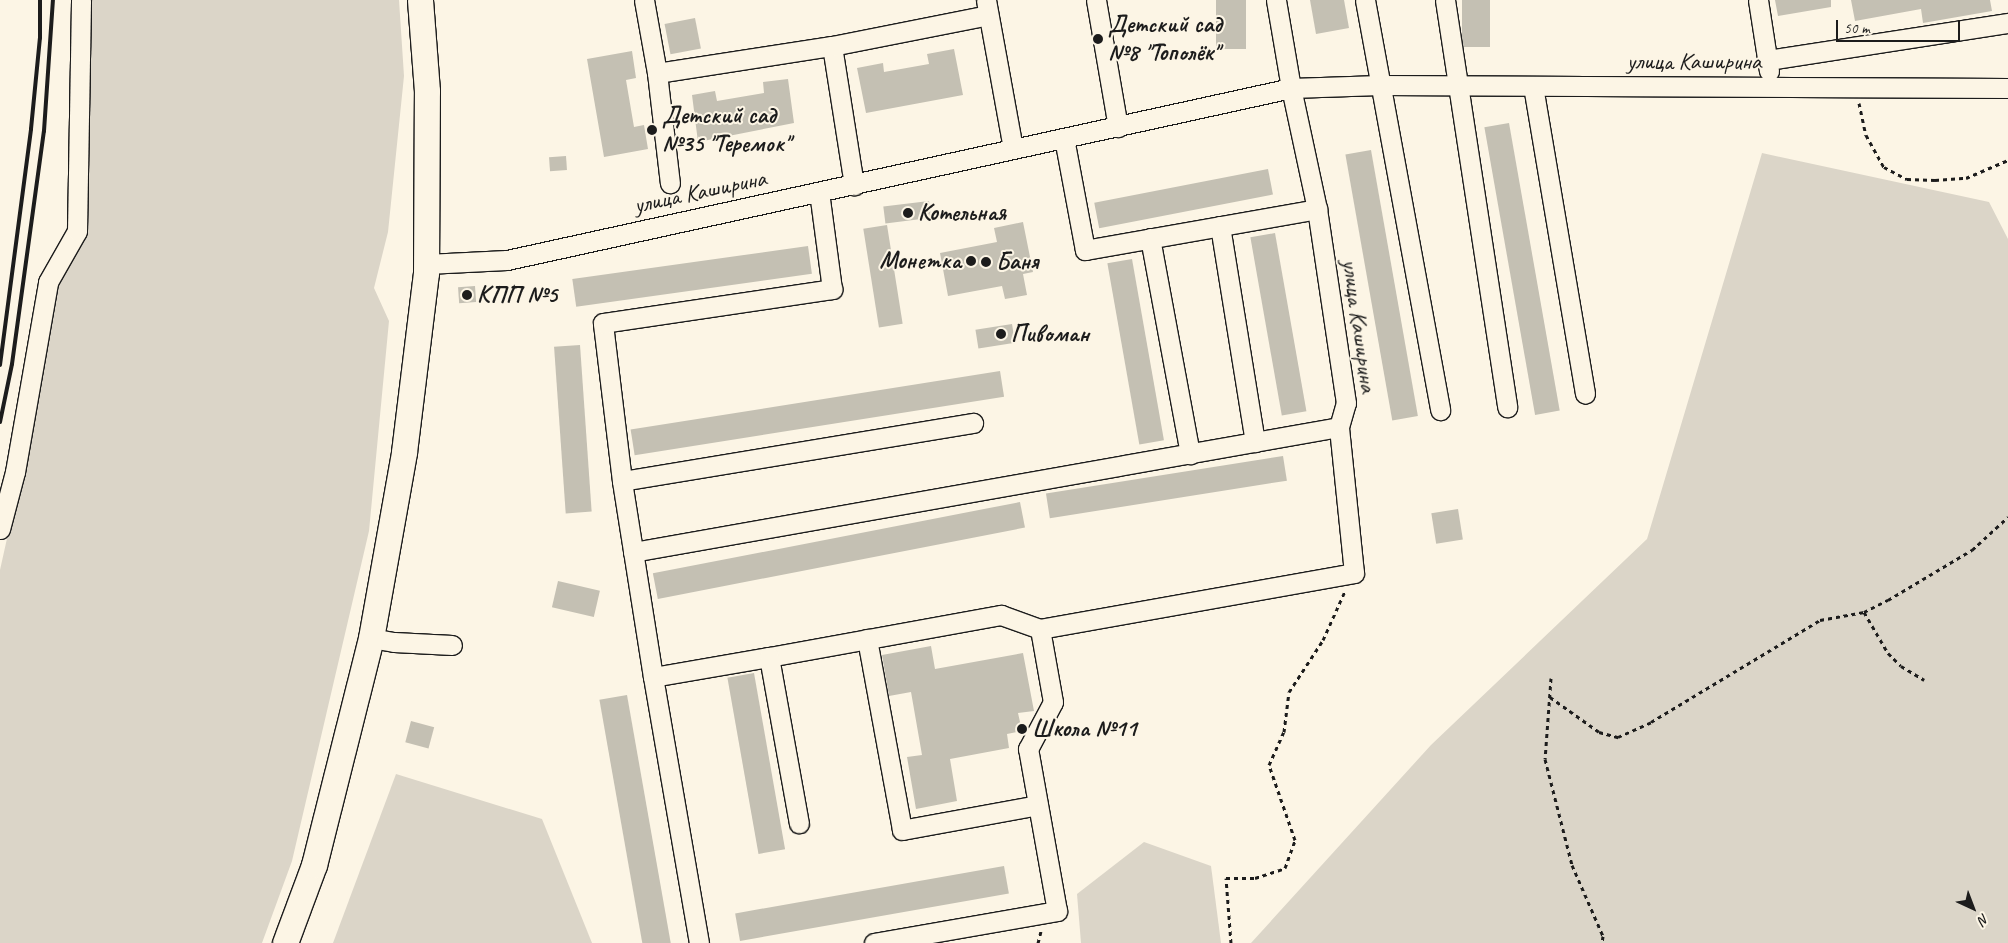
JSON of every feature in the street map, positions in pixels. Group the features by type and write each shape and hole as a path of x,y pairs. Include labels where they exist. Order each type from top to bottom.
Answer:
{"main road":[{"path":"285,943 314,865 371,638 404,452 426,264 427,91 420,0"}],"street":[{"path":"0,529 15,472 48,282 77,231 81,0"},
{"name":"улица Каширина","path":"644,0 657,78 670,182"},
{"path":"1096,0 1118,127"},
{"name":"улица Каширина","path":"1276,0 1291,88 1317,209 1346,403 1339,427 1354,573"},
{"path":"1365,0 1440,410"},
{"path":"1445,0 1507,408"},
{"path":"1758,0 1771,87"},
{"path":"657,78 832,46 987,7 1013,149"},
{"path":"1768,60 2008,23"},
{"path":"832,46 854,185"},
{"name":"улица Каширина","path":"426,264 507,260 1291,88 1380,85 2008,88"},
{"path":"1533,86 1585,394"},
{"path":"1064,138 1085,250 1317,209"},
{"path":"699,943 653,678 622,480 603,323 832,289 819,192"},
{"path":"1220,226 1255,442"},
{"path":"1150,238 1190,454"},
{"path":"622,480 973,423"},
{"path":"634,552 1339,427"},
{"path":"653,678 1001,615 1040,629 1354,573"},
{"path":"874,943 1057,911 1028,749 1053,702 1040,629"},
{"path":"371,638 394,642 452,645"},
{"path":"867,639 902,830 1038,805"},
{"path":"769,657 799,823"}],"path":[{"path":"1855,88 1866,135 1884,167 1907,179 1966,178 2008,160"},
{"path":"1550,697 1599,732 1618,737 1651,722 1820,620 1864,612 1972,550 2008,517"},
{"path":"1231,943 1226,878 1255,878 1284,868 1295,840 1269,764 1284,732 1289,692 1323,640 1354,573"},
{"path":"1864,612 1888,653 1901,666 1924,680"},
{"path":"1551,678 1545,759 1572,865 1603,936 1602,943"}],"shaded area":[{"path":"91,0 399,0 404,76 388,232 374,288 389,321 369,531 292,861 262,943 0,943 0,570 34,417 67,224 91,30"},
{"path":"1762,153 1989,202 2008,239 2008,943 1251,943 1431,745 1647,539"},
{"path":"396,774 542,819 592,943 333,943"},
{"path":"1144,842 1211,866 1221,943 1081,943 1077,894"}],"building":[{"path":"1216,0 1246,0 1246,49 1216,49"},
{"path":"1310,0 1344,0 1349,28 1316,34"},
{"path":"1462,0 1490,0 1490,47 1462,47"},
{"path":"1775,0 1831,0 1831,7 1778,16"},
{"path":"1851,0 1990,0 1992,11 1923,23 1921,9 1855,21"},
{"path":"695,18 701,48 670,54 665,24"},
{"path":"954,49 963,95 866,113 857,68 883,63 884,72 929,64 927,54"},
{"path":"632,51 636,78 626,80 634,127 644,125 648,149 604,157 587,59"},
{"path":"788,79 794,123 698,142 692,95 715,91 717,101 764,93 763,82"},
{"path":"1509,123 1560,411 1535,415 1484,127"},
{"path":"1371,150 1418,416 1392,420 1345,155"},
{"path":"566,156 567,170 550,171 549,157"},
{"path":"1268,169 1273,195 1099,228 1094,203"},
{"name":"Котельная","path":"929,201 931,218 885,223 883,207"},
{"name":"Баня","path":"1023,222 1033,272 1023,274 1027,295 1005,299 1002,286 948,296 940,253 997,242 994,228"},
{"path":"887,225 903,324 879,328 863,229"},
{"path":"1275,233 1306,411 1282,416 1250,237"},
{"path":"808,246 812,274 576,307 572,279"},
{"path":"1132,259 1164,440 1139,445 1107,263"},
{"name":"КПП №5","path":"475,286 476,302 459,303 458,287"},
{"path":"1012,324 1015,343 978,349 975,330"},
{"path":"580,345 592,512 566,513 554,347"},
{"path":"1000,371 1004,397 635,455 631,430"},
{"path":"1283,456 1287,481 1050,518 1046,494"},
{"path":"1020,502 1025,528 658,599 653,573"},
{"path":"1458,509 1463,540 1436,544 1431,513"},
{"path":"558,581 600,591 594,617 552,607"},
{"path":"931,646 935,669 1023,653 1034,711 1018,713 1022,731 1007,734 1009,748 950,759 957,801 916,809 907,757 922,755 911,692 889,696 882,655"},
{"path":"754,673 785,849 758,854 727,678"},
{"path":"627,695 671,943 642,943 599,700"},
{"path":"411,721 434,727 428,748 405,742"},
{"path":"1004,866 1009,894 740,941 735,913"}],"railway":[{"path":"0,365 31,129 40,38 40,0"},
{"path":"0,422 12,364 44,131 53,0"}],"place":[{"name":"Детский сад №8 \"Тополёк\"","path":"1098,39"},
{"name":"Детский сад №35 \"Теремок\"","path":"652,130"},
{"name":"Котельная","path":"908,213"},
{"name":"Монетка","path":"971,261"},
{"name":"Баня","path":"986,262"},
{"name":"КПП №5","path":"467,295"},
{"name":"Пивоман","path":"1001,334"},
{"name":"Школа №11","path":"1022,729"}]}
